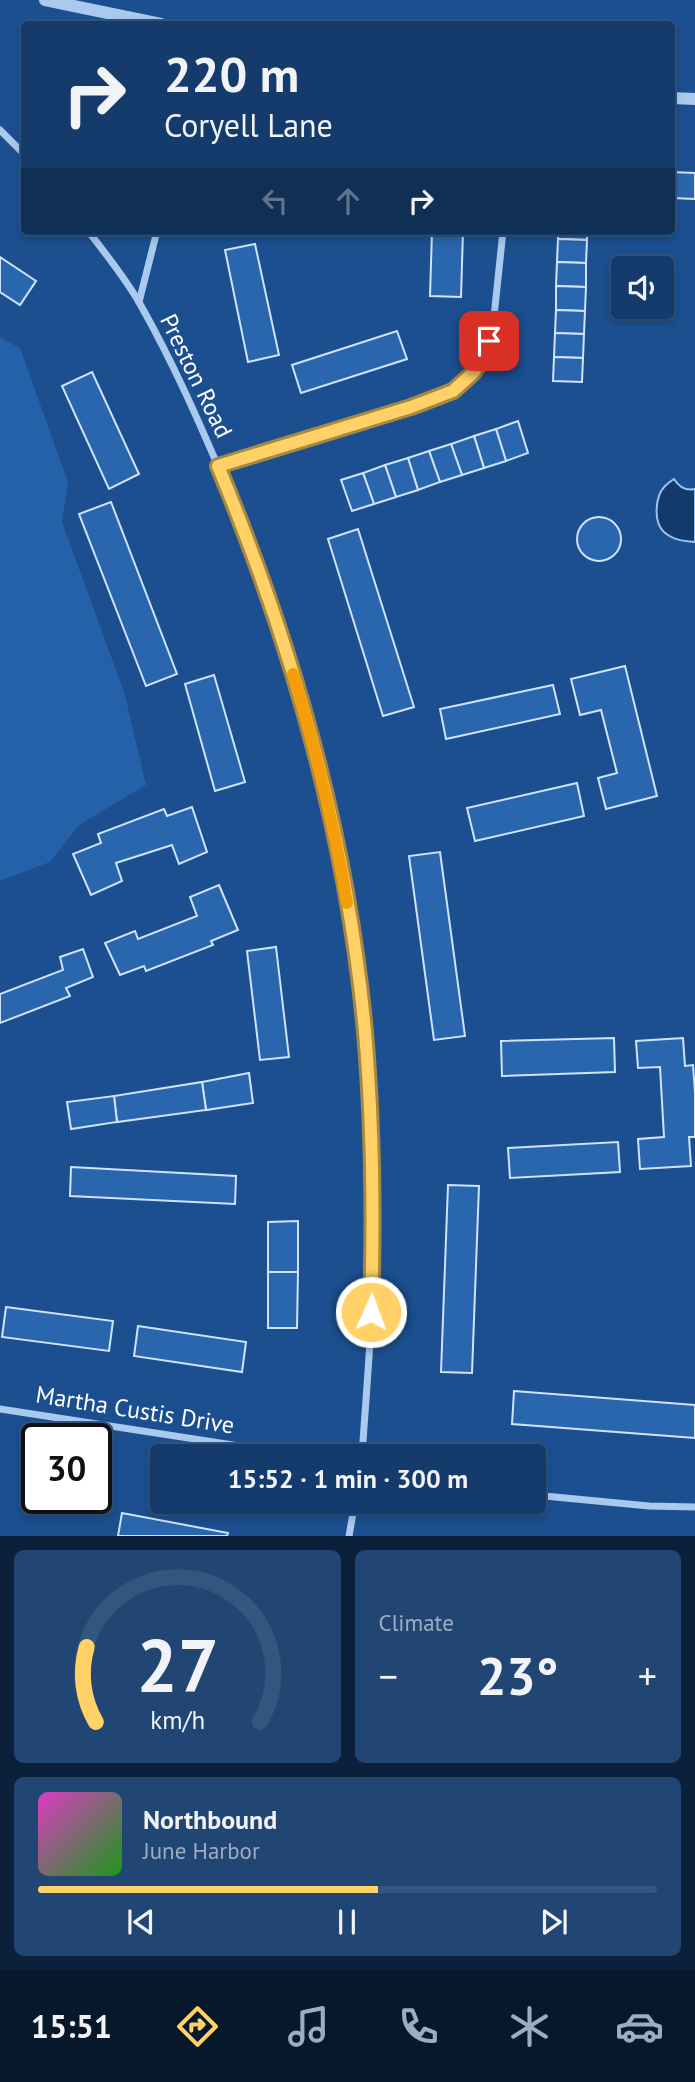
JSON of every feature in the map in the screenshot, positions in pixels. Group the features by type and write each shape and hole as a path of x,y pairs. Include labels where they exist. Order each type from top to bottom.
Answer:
{"street":[{"path":"45,0 146,21"},
{"path":"675,98 695,99"},
{"path":"0,130 21,151"},
{"name":"Preston Road","path":"91,235 139,302 180,382 218,466 271,600 311,734 332,824 354,948 365,1031 373,1155 371,1312 363,1444"},
{"path":"139,302 156,235"},
{"path":"218,466 411,407 453,391 473,373 485,356 493,326 503,235"},
{"name":"Martha Custis Drive","path":"0,1409 227,1444"},
{"path":"546,1496 649,1506 695,1507"},
{"path":"349,1536 353,1514"}],"shaded area":[{"path":"0,337 20,348 68,482 62,522 125,695 146,785 79,825 50,862 0,881"},
{"path":"674,479 683,488 695,489 695,542 671,537 660,528 658,522 659,496 665,486"}],"building":[{"path":"675,172 695,173 695,199 675,198"},
{"path":"432,235 463,235 461,297 430,296"},
{"path":"558,235 587,235 587,240 558,239"},
{"path":"558,239 587,240 586,263 557,262"},
{"path":"255,244 279,355 248,362 225,250"},
{"path":"0,257 36,281 20,305 0,292"},
{"path":"557,262 586,263 586,287 556,286"},
{"path":"556,286 586,287 585,311 556,310"},
{"path":"556,310 585,311 584,334 555,333"},
{"path":"397,331 407,359 301,393 292,365"},
{"path":"555,333 584,334 583,358 554,357"},
{"path":"554,357 583,358 582,382 553,381"},
{"path":"92,372 139,474 109,489 62,386"},
{"path":"518,421 528,453 506,461 496,429"},
{"path":"496,429 506,461 484,468 474,436"},
{"path":"474,436 484,468 462,475 451,444"},
{"path":"451,444 462,475 440,482 429,451"},
{"path":"429,451 440,482 418,490 408,458"},
{"path":"408,458 418,490 396,497 385,465"},
{"path":"385,465 396,497 374,504 363,473"},
{"path":"363,473 374,504 352,511 341,480"},
{"path":"111,502 177,674 146,686 79,514"},
{"path":"599,517 615,523 621,539 615,555 599,561 583,555 577,539 583,523"},
{"path":"358,529 414,707 383,716 328,539"},
{"path":"625,666 657,796 606,809 598,778 617,773 601,710 580,715 571,679"},
{"path":"214,675 245,782 215,791 185,684"},
{"path":"553,685 560,714 446,739 440,709"},
{"path":"577,783 584,816 475,841 467,808"},
{"path":"192,807 207,852 179,864 172,845 116,863 122,881 91,895 73,854 101,843 98,834 164,809 167,816"},
{"path":"440,852 465,1036 434,1040 409,856"},
{"path":"219,885 238,930 211,941 213,945 146,971 144,966 120,975 105,943 135,931 138,939 197,916 190,897"},
{"path":"276,947 289,1057 260,1060 247,951"},
{"path":"83,949 93,977 66,988 70,996 0,1023 0,994 63,970 60,957"},
{"path":"614,1038 615,1072 502,1076 501,1041"},
{"path":"683,1038 685,1066 693,1065 695,1093 695,1137 689,1137 691,1166 640,1169 638,1139 664,1137 660,1067 638,1068 636,1041"},
{"path":"249,1073 253,1103 206,1110 202,1082"},
{"path":"202,1082 206,1110 117,1122 114,1096"},
{"path":"114,1096 117,1122 71,1129 67,1102"},
{"path":"618,1142 620,1172 510,1178 508,1148"},
{"path":"71,1167 236,1176 235,1204 70,1196"},
{"path":"448,1185 479,1186 472,1373 441,1372"},
{"path":"298,1221 298,1272 268,1272 268,1222"},
{"path":"268,1272 298,1272 297,1328 268,1328"},
{"path":"6,1307 113,1321 109,1351 2,1337"},
{"path":"138,1326 246,1342 242,1372 134,1356"},
{"path":"514,1391 695,1405 695,1438 512,1424"},
{"path":"122,1513 228,1533 227,1536 118,1536"}],"slow traffic":[{"path":"293,674 311,734 347,903"}],"route":[{"path":"371,1312 374,1232 368,1074 358,975 342,872 311,734 275,613 218,466 411,407 453,391 473,373 485,356 489,341"}]}
